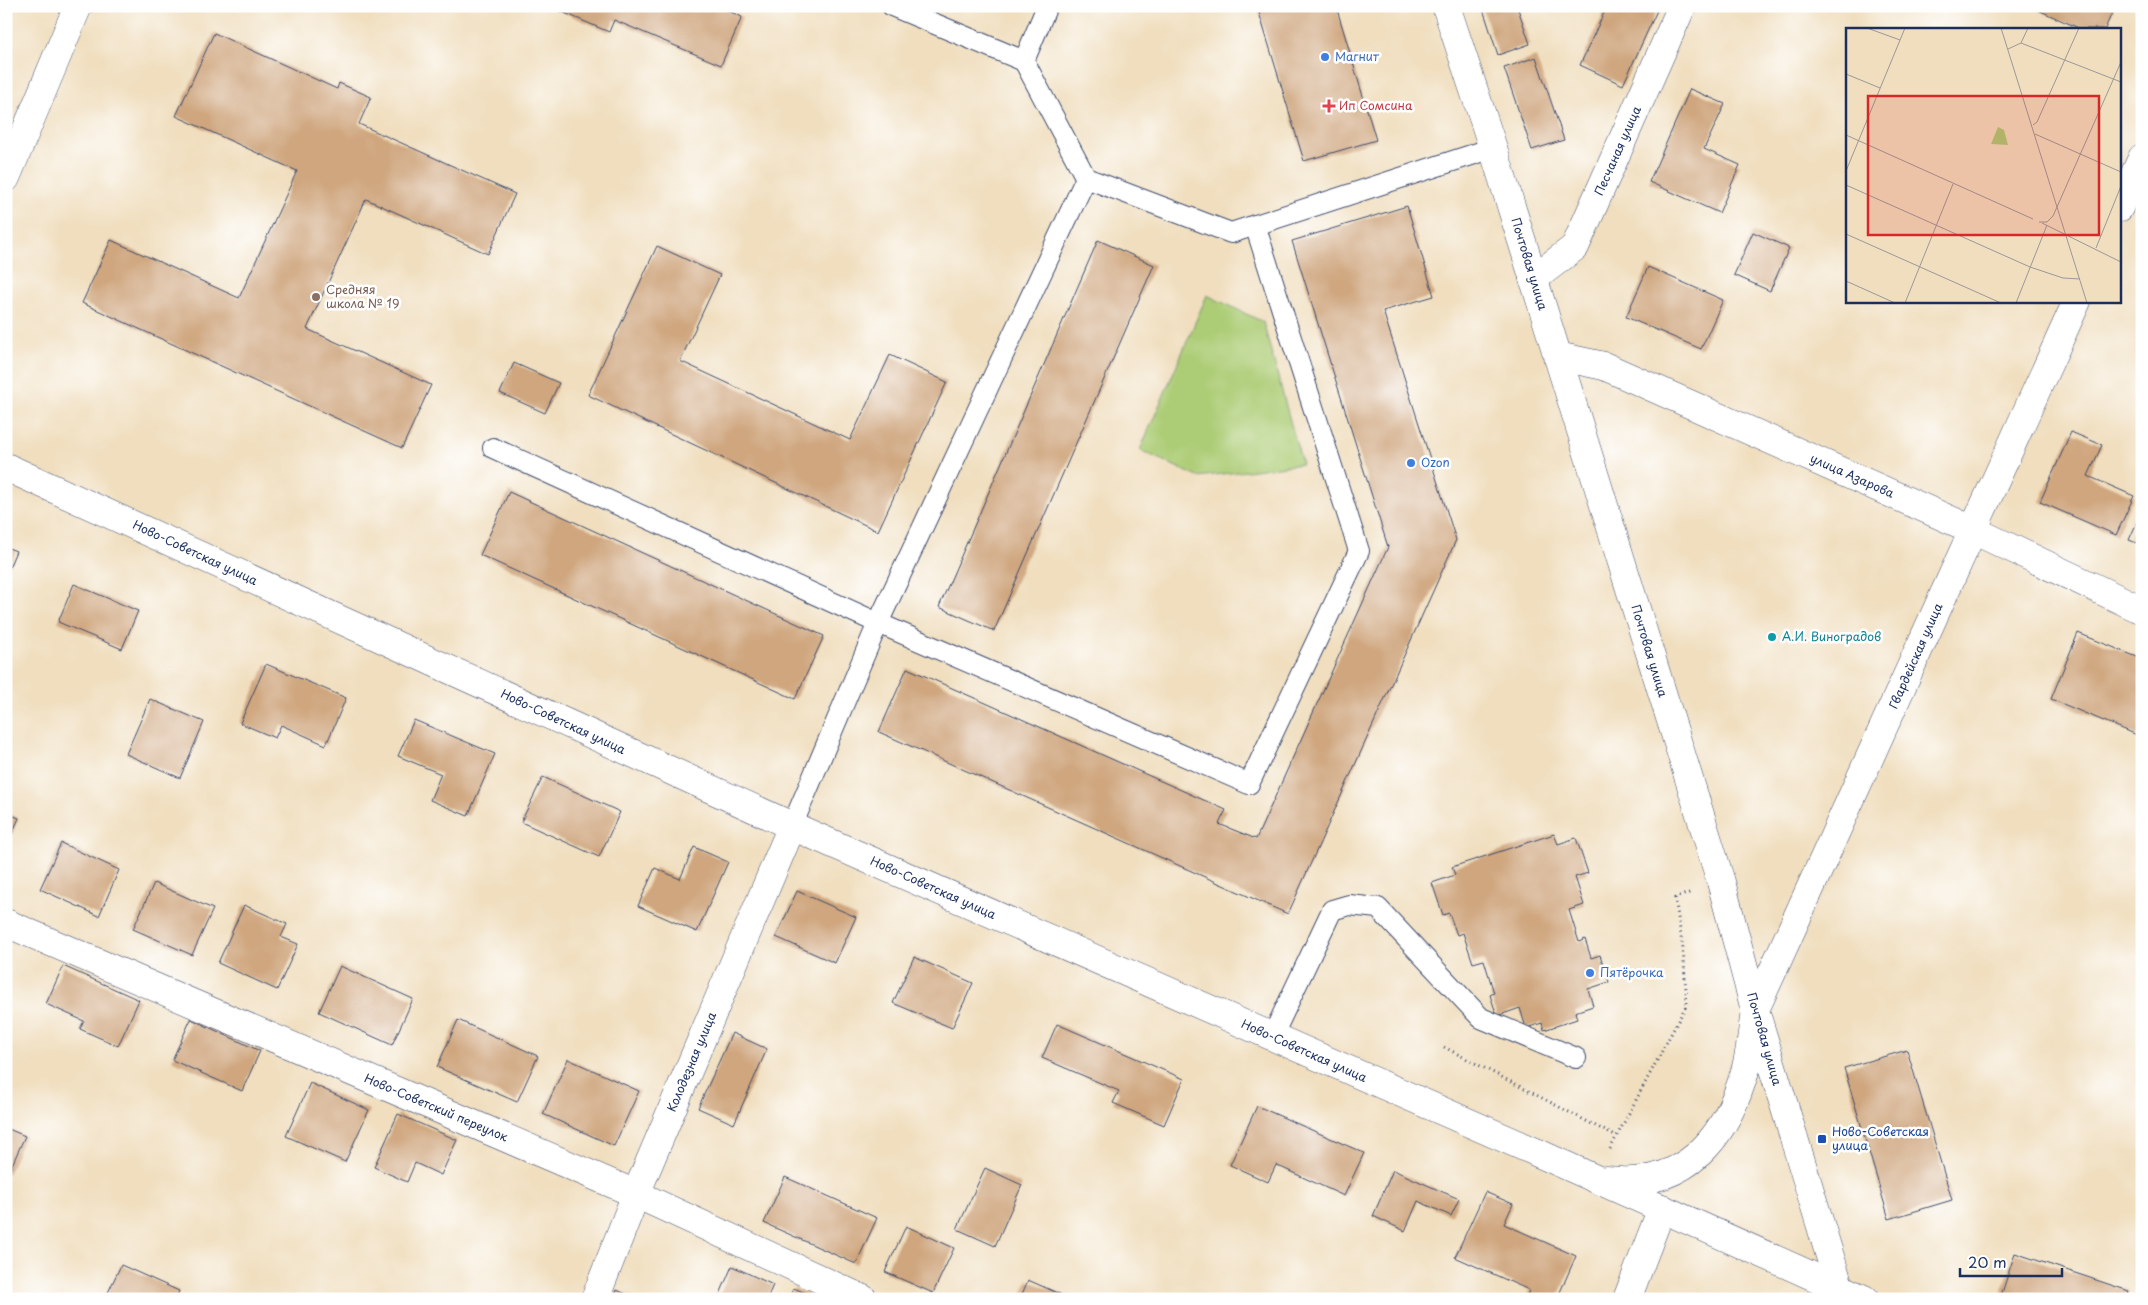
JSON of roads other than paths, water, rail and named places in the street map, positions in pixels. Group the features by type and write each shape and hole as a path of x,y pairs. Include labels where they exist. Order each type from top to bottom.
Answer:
{"street":[{"path":"6,178 78,6"},
{"name":"Почтовая улица","path":"1446,6 1493,148 1721,882 1755,1010 1841,1293"},
{"name":"Песчаная улица","path":"1533,279 1575,247 1682,6"},
{"path":"2120,206 2142,158"},
{"name":"Гвардейская улица","path":"1755,1010 2077,302"},
{"name":"улица Азарова","path":"1558,356 1604,366 1973,530 2142,610"},
{"name":"Ново-Советская улица","path":"6,467 792,826 1662,1208 1841,1293 1864,1299"},
{"name":"Колодезная улица","path":"595,1299 636,1194 792,826"},
{"name":"Ново-Советский переулок","path":"6,923 636,1194 863,1299"},
{"path":"1595,1179 1633,1181 1666,1175 1690,1162 1708,1145 1725,1123 1746,1070 1755,1010"},
{"path":"1627,1299 1662,1208"}],"lane":[{"path":"892,6 1024,61 1086,178 1231,233 1493,148"},
{"path":"1024,61 1047,6"},
{"path":"792,826 878,623 1086,178"},
{"path":"493,448 878,623 1249,784 1359,551 1255,225"},
{"path":"1272,1037 1332,910 1349,905 1378,908 1480,1018 1576,1058"}],"place":[{"name":"Магнит","path":"1325,57"},
{"name":"Ип Сомсина","path":"1329,106"},
{"name":"Средняя школа № 19","path":"316,297"},
{"name":"Ozon","path":"1411,463"},
{"name":"А.И. Виноградов","path":"1772,637"},
{"name":"Пятёрочка","path":"1590,973"},
{"name":"Ново-Советская улица","path":"1822,1139"}]}
